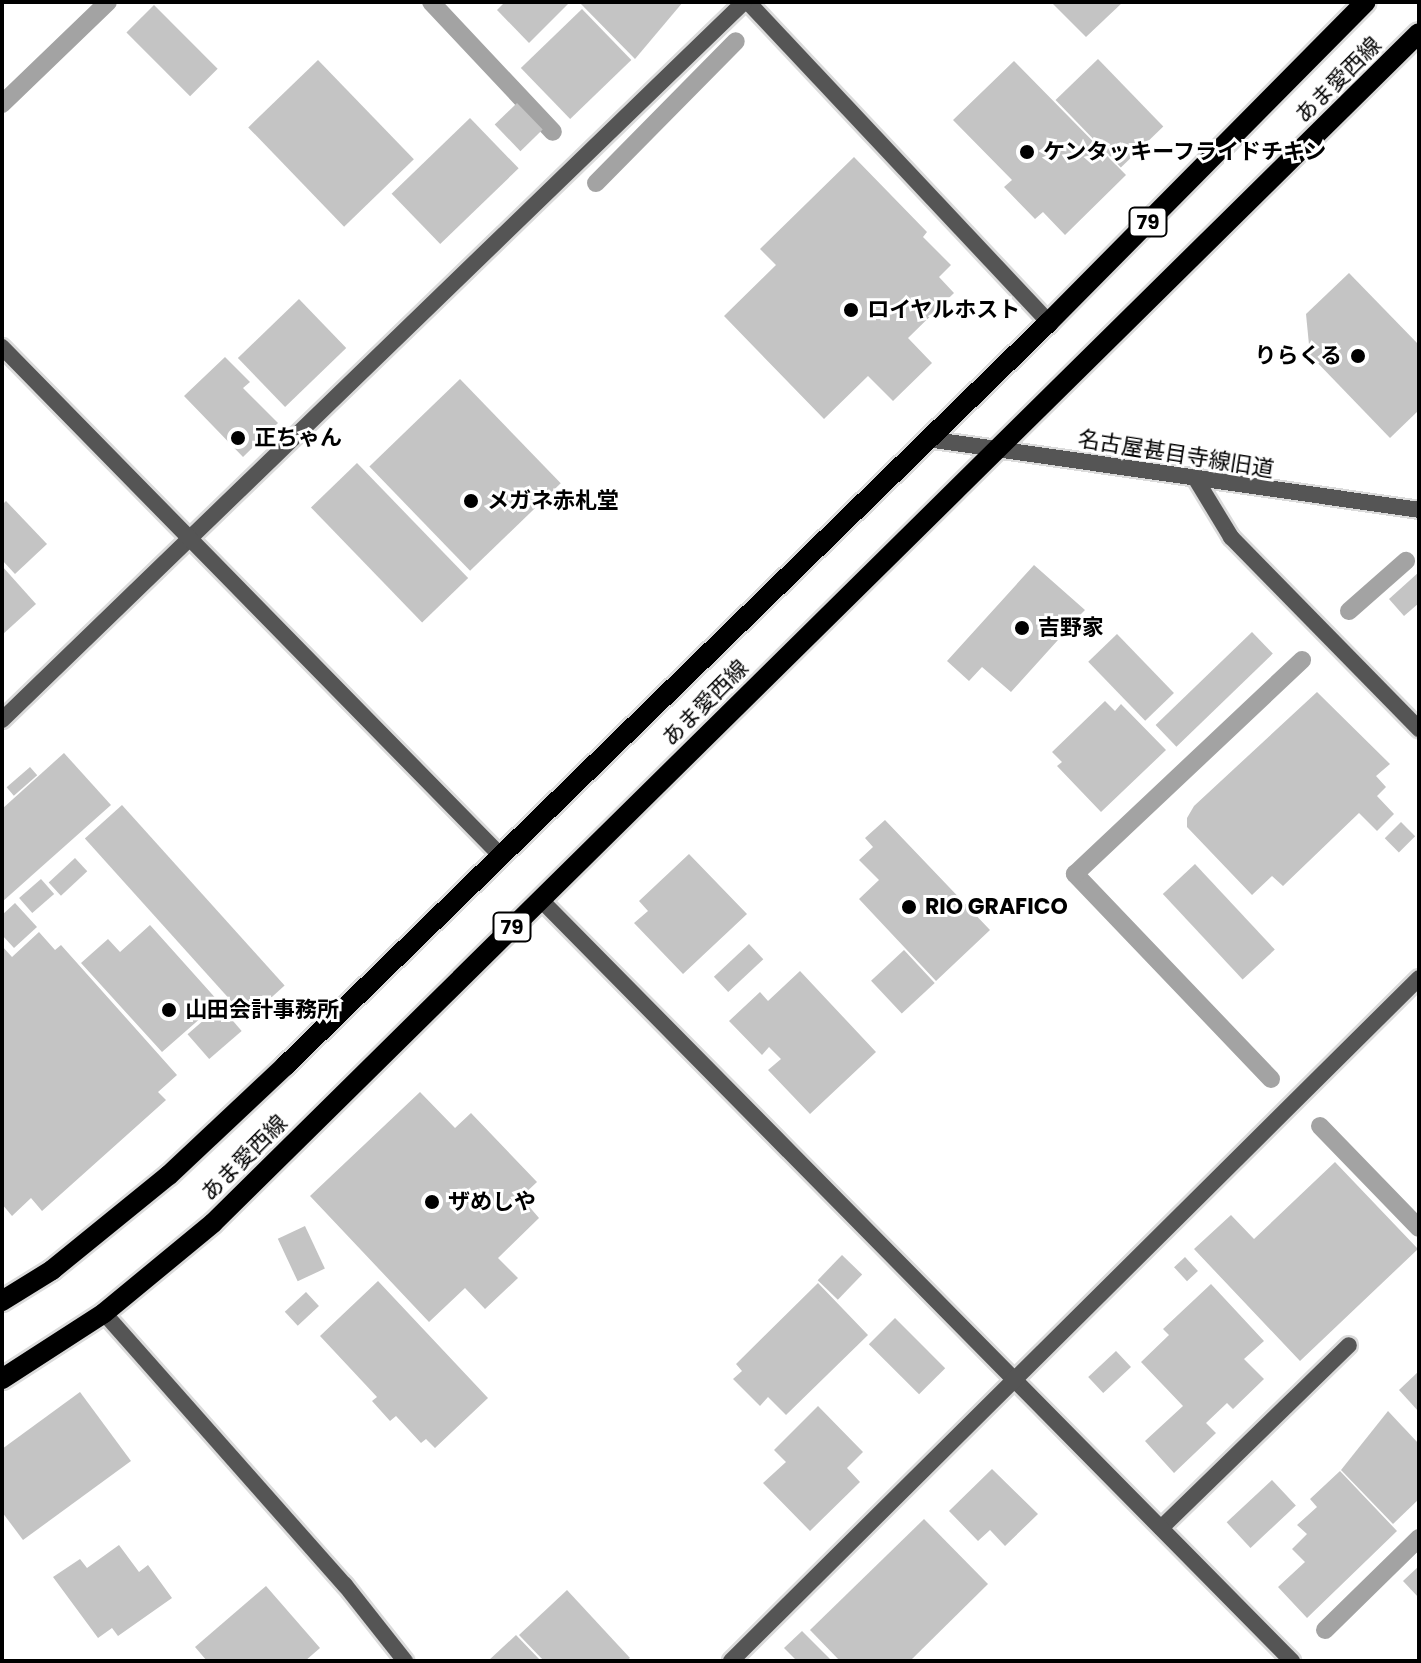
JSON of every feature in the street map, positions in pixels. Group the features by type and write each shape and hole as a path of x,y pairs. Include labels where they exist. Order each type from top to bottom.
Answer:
{"main road":[{"name":"あま愛西線","path":"2,1301 52,1270 169,1175 1049,322 1366,2"},
{"name":"あま愛西線","path":"2,1379 104,1313 213,1223 1419,33"}],"street":[{"path":"2,720 746,2 1049,322"},
{"path":"2,347 499,854"},
{"name":"名古屋甚目寺線旧道","path":"927,439 1197,481 1419,510"},
{"path":"1197,481 1231,537 1419,729"},
{"path":"540,899 1292,1661"},
{"path":"731,1661 1016,1382 1419,978"},
{"path":"104,1313 405,1661"},
{"path":"1161,1528 1349,1345"}],"building":[{"path":"505,2 570,2 529,43 497,10"},
{"path":"579,2 683,2 635,59"},
{"path":"1051,2 1123,2 1086,37"},
{"path":"154,5 218,69 190,96 126,33"},
{"path":"582,9 631,60 570,119 521,68"},
{"path":"1098,59 1163,127 1121,168 1056,100"},
{"path":"318,60 414,159 344,227 248,127"},
{"path":"1014,61 1126,175 1065,235 1043,212 1035,219 1004,187 1012,180 953,120"},
{"path":"517,103 543,130 520,151 495,125"},
{"path":"470,118 519,168 440,244 392,194"},
{"path":"854,157 927,232 923,237 951,265 939,277 954,293 908,338 932,363 893,401 868,376 824,419 724,316 776,265 760,249"},
{"path":"1349,273 1419,345 1419,410 1390,438 1310,355 1306,314"},
{"path":"299,299 346,348 285,407 238,358"},
{"path":"225,357 250,382 243,388 278,423 243,457 184,396"},
{"path":"460,379 561,483 470,571 369,467"},
{"path":"357,463 468,578 422,623 311,507"},
{"path":"6,501 47,544 15,574 2,560 2,505"},
{"path":"1034,565 1085,610 1080,615 1087,622 1075,637 1067,630 1011,692 982,667 969,681 947,661"},
{"path":"2,566 36,604 2,635"},
{"path":"1419,572 1419,603 1404,616 1389,599"},
{"path":"1252,632 1273,654 1176,747 1156,725"},
{"path":"1117,634 1174,693 1145,721 1088,662"},
{"path":"1317,692 1390,764 1376,776 1386,787 1377,796 1394,814 1377,831 1359,813 1283,886 1272,876 1252,895 1187,827 1187,818 1194,806"},
{"path":"1105,701 1115,711 1121,704 1166,750 1101,812 1057,766 1062,762 1052,752"},
{"path":"64,753 111,805 2,902 2,809"},
{"path":"30,767 37,775 14,796 7,787"},
{"path":"122,805 285,986 247,1019 85,838"},
{"path":"885,820 990,930 936,981 859,899 879,880 859,860 873,847 865,838"},
{"path":"1401,822 1415,836 1399,852 1385,838"},
{"path":"689,854 747,914 683,974 634,923 648,911 639,901"},
{"path":"75,858 87,871 61,896 49,883"},
{"path":"1195,864 1275,950 1243,980 1163,894"},
{"path":"41,879 54,894 32,913 19,898"},
{"path":"15,903 37,927 14,948 2,935 2,915"},
{"path":"150,925 219,1002 162,1052 81,963 108,939 120,952"},
{"path":"39,932 55,950 61,945 177,1075 158,1092 166,1100 42,1211 31,1198 12,1216 2,1204 2,946 12,957"},
{"path":"749,944 763,959 728,992 714,977"},
{"path":"904,950 935,983 902,1014 871,981"},
{"path":"800,971 876,1052 810,1114 768,1070 781,1059 769,1047 762,1055 729,1021 760,992 768,1001"},
{"path":"220,1006 242,1031 209,1059 188,1034"},
{"path":"420,1092 455,1128 471,1113 537,1182 521,1197 539,1218 498,1258 518,1278 485,1309 465,1288 429,1322 310,1196"},
{"path":"1335,1162 1418,1249 1300,1361 1194,1249 1231,1215 1254,1239"},
{"path":"305,1226 325,1269 298,1281 278,1239"},
{"path":"842,1255 862,1274 838,1300 818,1280"},
{"path":"1185,1257 1198,1271 1187,1281 1174,1267"},
{"path":"378,1281 488,1398 435,1448 426,1439 421,1443 396,1416 390,1421 372,1401 377,1397 320,1336"},
{"path":"818,1283 868,1335 786,1415 768,1397 760,1406 733,1379 742,1371 736,1364"},
{"path":"1211,1284 1264,1341 1244,1359 1264,1379 1233,1409 1227,1403 1206,1423 1216,1433 1174,1473 1145,1441 1183,1406 1141,1362 1169,1335 1163,1329"},
{"path":"306,1292 319,1306 298,1326 285,1312"},
{"path":"895,1318 945,1368 919,1394 869,1344"},
{"path":"1116,1351 1131,1367 1103,1393 1088,1377"},
{"path":"1419,1371 1419,1412 1399,1390"},
{"path":"80,1392 131,1461 23,1540 2,1512 2,1449"},
{"path":"818,1406 863,1452 847,1468 860,1482 810,1531 763,1483 786,1462 774,1450"},
{"path":"1388,1411 1419,1444 1419,1499 1393,1524 1341,1470"},
{"path":"992,1469 1038,1514 1005,1546 990,1530 978,1541 949,1511"},
{"path":"1340,1471 1397,1531 1307,1618 1278,1587 1305,1562 1292,1549 1307,1534 1297,1525 1317,1507 1310,1499"},
{"path":"1272,1480 1296,1506 1251,1548 1227,1522"},
{"path":"924,1519 988,1584 910,1661 840,1661 810,1630"},
{"path":"119,1545 139,1572 148,1565 172,1598 118,1636 112,1628 98,1638 53,1577 80,1559 87,1568"},
{"path":"1419,1566 1419,1598 1403,1581"},
{"path":"266,1586 320,1648 305,1661 207,1661 195,1647"},
{"path":"567,1590 630,1658 626,1661 544,1661 519,1635"},
{"path":"802,1631 832,1661 797,1661 784,1648"},
{"path":"516,1635 541,1661 488,1661"}],"waterway":[{"path":"2,104 108,2"},
{"path":"431,2 553,132"},
{"path":"596,183 736,41"},
{"path":"1349,611 1406,561"},
{"path":"1271,1079 1075,874 1302,660"},
{"path":"1320,1126 1419,1228"},
{"path":"1325,1630 1419,1538"}],"place":[{"name":"ケンタッキーフライドチキン","path":"1027,152"},
{"name":"ロイヤルホスト","path":"851,310"},
{"name":"りらくる","path":"1358,356"},
{"name":"正ちゃん","path":"238,438"},
{"name":"メガネ赤札堂","path":"471,501"},
{"name":"吉野家","path":"1022,628"},
{"name":"RIO GRAFICO","path":"909,907"},
{"name":"山田会計事務所","path":"169,1010"},
{"name":"ザめしや","path":"432,1202"}]}
